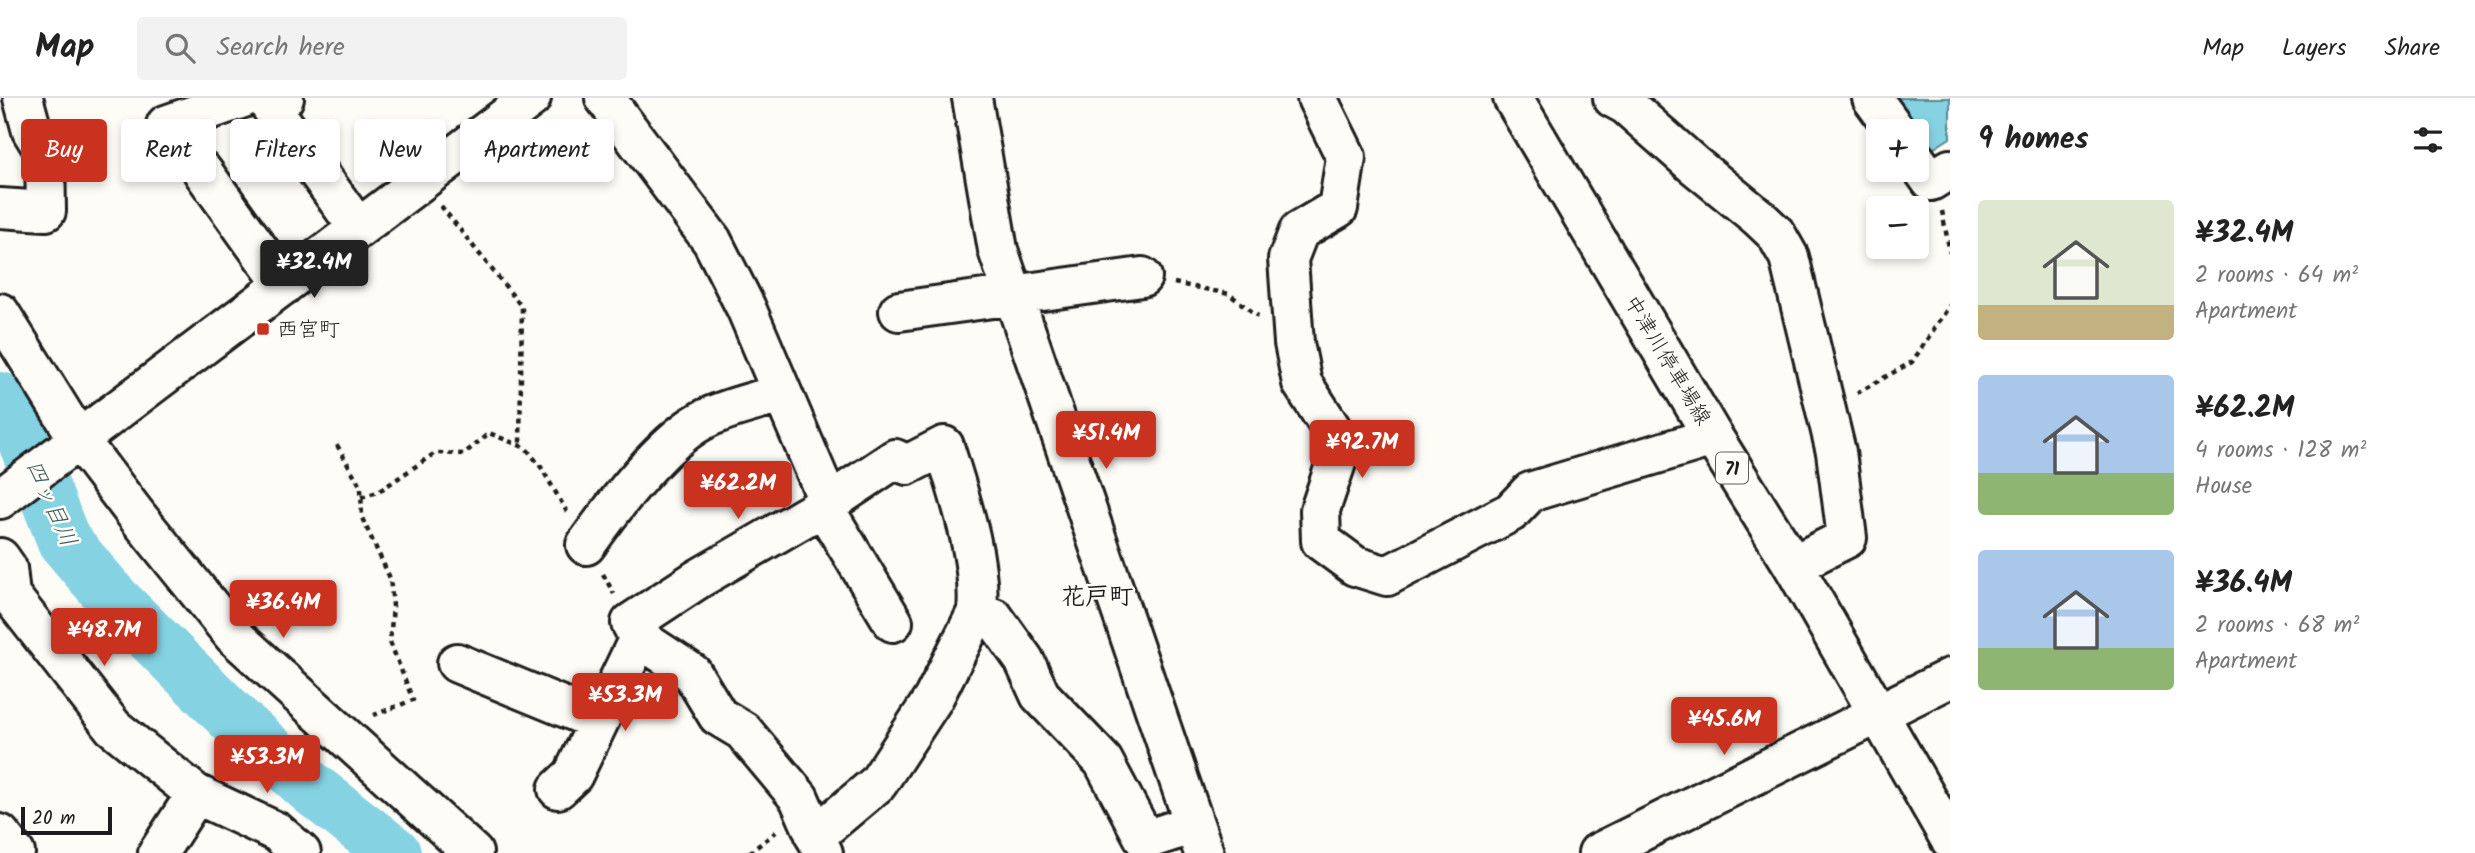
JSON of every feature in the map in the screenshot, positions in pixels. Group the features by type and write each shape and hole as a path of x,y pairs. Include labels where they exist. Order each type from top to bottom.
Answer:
{"street":[{"path":"0,208 46,211 45,152 32,131 23,98"},
{"path":"183,119 243,98"},
{"path":"446,162 531,98"},
{"path":"605,98 712,241 746,308 826,504 893,622"},
{"path":"972,98 999,250 1199,839 1135,846 1103,761 1040,695 1024,660 994,618 977,612"},
{"path":"1317,98 1346,157 1338,208 1299,231 1288,259 1294,343 1302,383 1331,428 1340,451 1320,510 1321,541 1355,566 1387,576 1511,512 1530,492 1713,437"},
{"name":"中津川停車場線","path":"1513,98 1713,437 1793,565 1950,839"},
{"path":"1613,98 1626,105 1776,234 1789,257 1836,452 1847,538 1793,565"},
{"path":"1872,98 1887,119"},
{"path":"280,99 271,107 358,228"},
{"path":"210,182 284,285"},
{"path":"0,499 420,182"},
{"path":"899,311 1142,277"},
{"path":"0,313 70,447 137,516 234,636 474,853"},
{"path":"586,545 612,508 687,429 707,418 782,393"},
{"path":"558,789 573,775 635,631 698,579 826,504 895,459 907,465 944,446 968,524 979,598 977,612 933,699 878,783 819,844 799,799 743,731 718,716 692,673 635,631"},
{"path":"0,558 6,568 10,595 113,727 196,794 277,832 300,853"},
{"path":"457,663 598,721"},
{"path":"1598,853 1950,678"},
{"path":"158,853 196,794"},
{"path":"0,834 15,853"}],"path":[{"path":"1932,170 1950,253"},
{"path":"422,182 522,307 520,445"},
{"path":"1142,277 1229,294 1294,343"},
{"path":"1827,410 1912,362 1950,305"},
{"path":"361,497 378,492 435,453 464,454 489,433 520,445 526,448 541,467 635,631"},
{"path":"337,445 361,487 362,518 390,578 393,606 390,642 413,700 337,729"}],"water":[{"path":"1892,98 1950,98 1950,138 1929,151 1929,119 1907,119"}],"waterway":[{"name":"四ッ目川","path":"0,399 23,437 64,541 114,600 235,720 312,789 394,853"}],"place":[{"name":"西宮町","path":"263,329"}],"district":[{"name":"花戸町","path":"1097,596"}]}
